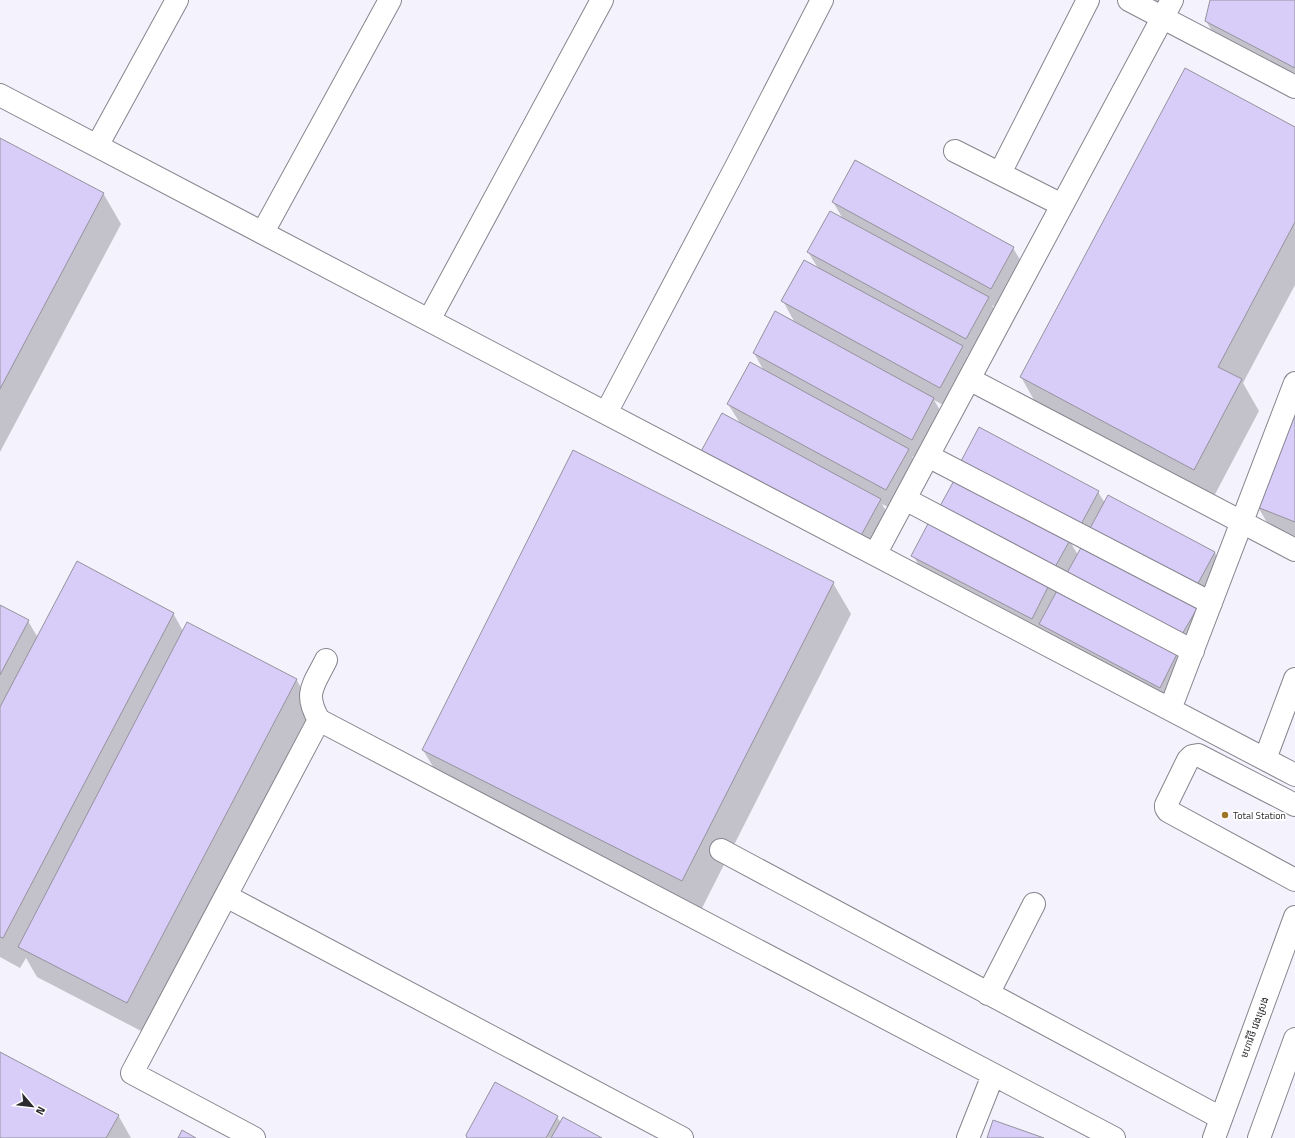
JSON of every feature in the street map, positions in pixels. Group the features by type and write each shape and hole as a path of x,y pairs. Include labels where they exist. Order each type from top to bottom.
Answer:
{"street":[{"path":"97,146 177,0"},
{"path":"263,232 390,0"},
{"path":"429,320 602,0"},
{"path":"606,413 822,0"},
{"path":"1000,173 1088,0"},
{"path":"1129,0 1167,9 1295,87"},
{"path":"878,549 1167,9"},
{"path":"0,95 1295,775"},
{"path":"955,151 1062,205"},
{"path":"969,379 1295,550"},
{"path":"1174,699 1295,383"},
{"path":"928,456 1211,603"},
{"path":"905,499 1192,651"},
{"path":"326,660 310,691 312,710 318,720 1114,1138"},
{"path":"1265,759 1295,679"},
{"path":"254,1138 132,1073 318,720"},
{"path":"1295,805 1198,755 1192,756 1188,760 1166,805 1168,811 1295,880"},
{"path":"721,850 1221,1118"},
{"path":"226,896 682,1138"},
{"path":"988,994 1034,904"},
{"name":"មហាវិថី វេងស្រេង","path":"1214,1138 1295,917"},
{"path":"1259,1138 1295,1039"},
{"path":"968,1138 993,1075"}],"building":[{"path":"1210,0 1295,0 1295,68 1205,21"},
{"path":"1185,68 1295,127 1295,222 1218,367 1242,379 1194,470 1020,377"},
{"path":"0,138 104,193 0,389"},
{"path":"855,160 1014,247 991,289 832,202"},
{"path":"830,211 989,297 966,339 807,252"},
{"path":"804,260 963,346 940,388 781,301"},
{"path":"775,311 934,398 912,440 753,353"},
{"path":"750,362 909,449 886,490 727,404"},
{"path":"1295,410 1295,522 1257,507"},
{"path":"722,413 881,499 858,541 699,455"},
{"path":"979,427 1099,491 1079,528 959,465"},
{"path":"573,450 834,582 682,881 422,750"},
{"path":"956,477 1070,540 1054,569 940,506"},
{"path":"1108,495 1215,552 1195,589 1088,532"},
{"path":"931,518 1051,581 1032,619 911,556"},
{"path":"1083,544 1198,607 1181,636 1067,573"},
{"path":"77,561 174,613 3,938 0,937 0,707"},
{"path":"1059,587 1179,650 1160,688 1039,624"},
{"path":"0,605 29,620 0,675"},
{"path":"187,622 297,679 127,1003 18,947"},
{"path":"0,1052 119,1115 106,1138 0,1138"},
{"path":"495,1082 558,1116 546,1138 467,1138 466,1135"},
{"path":"563,1117 602,1138 551,1138"},
{"path":"993,1120 1044,1138 987,1138"},
{"path":"182,1130 196,1138 178,1138"}],"place":[{"name":"Total Station","path":"1225,815"}]}
